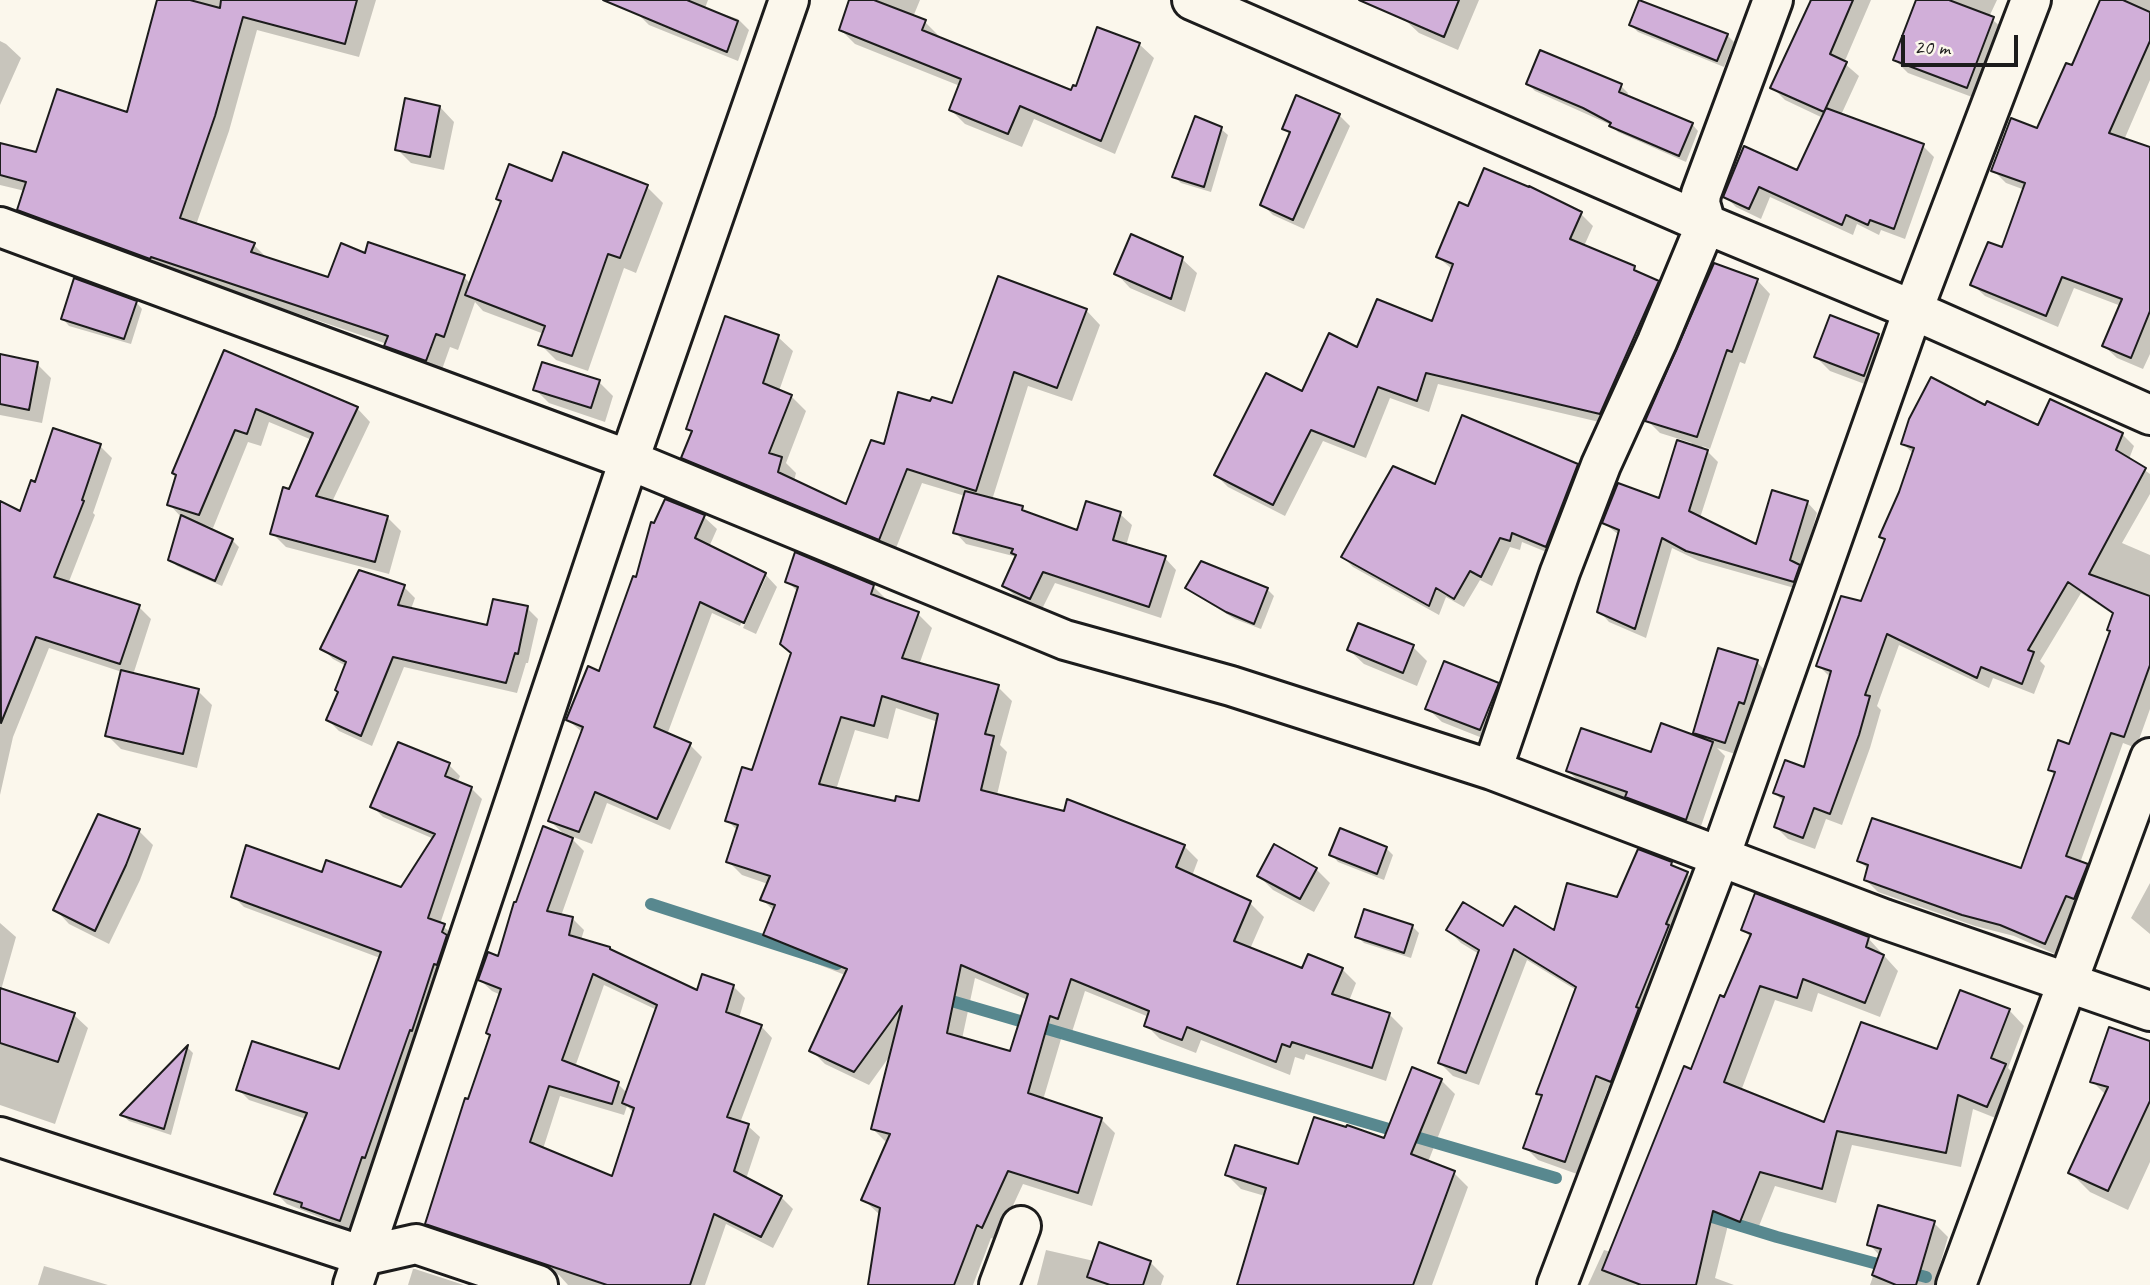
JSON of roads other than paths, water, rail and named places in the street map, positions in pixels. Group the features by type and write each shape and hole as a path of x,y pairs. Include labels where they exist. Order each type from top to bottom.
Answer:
{"street":[{"path":"367,1275 629,460 789,0"},
{"path":"1192,0 1706,224 1913,310 2150,415"},
{"path":"1492,770 1560,572 1601,465 1657,342 1706,224 1700,203 1701,194 1773,0"},
{"path":"1557,1285 1720,857 1913,310 2031,0"},
{"path":"0,228 629,460 1065,640 1231,686 1492,770 1884,919 2150,1011"},
{"path":"1956,1285 2150,758"},
{"path":"0,1137 367,1275"},
{"path":"999,1285 1021,1226"},
{"path":"367,1275 416,1244 538,1285"}],"waterway":[{"path":"651,904 837,964"},
{"path":"938,997 1556,1178"},
{"path":"1696,1212 1926,1277"}]}
